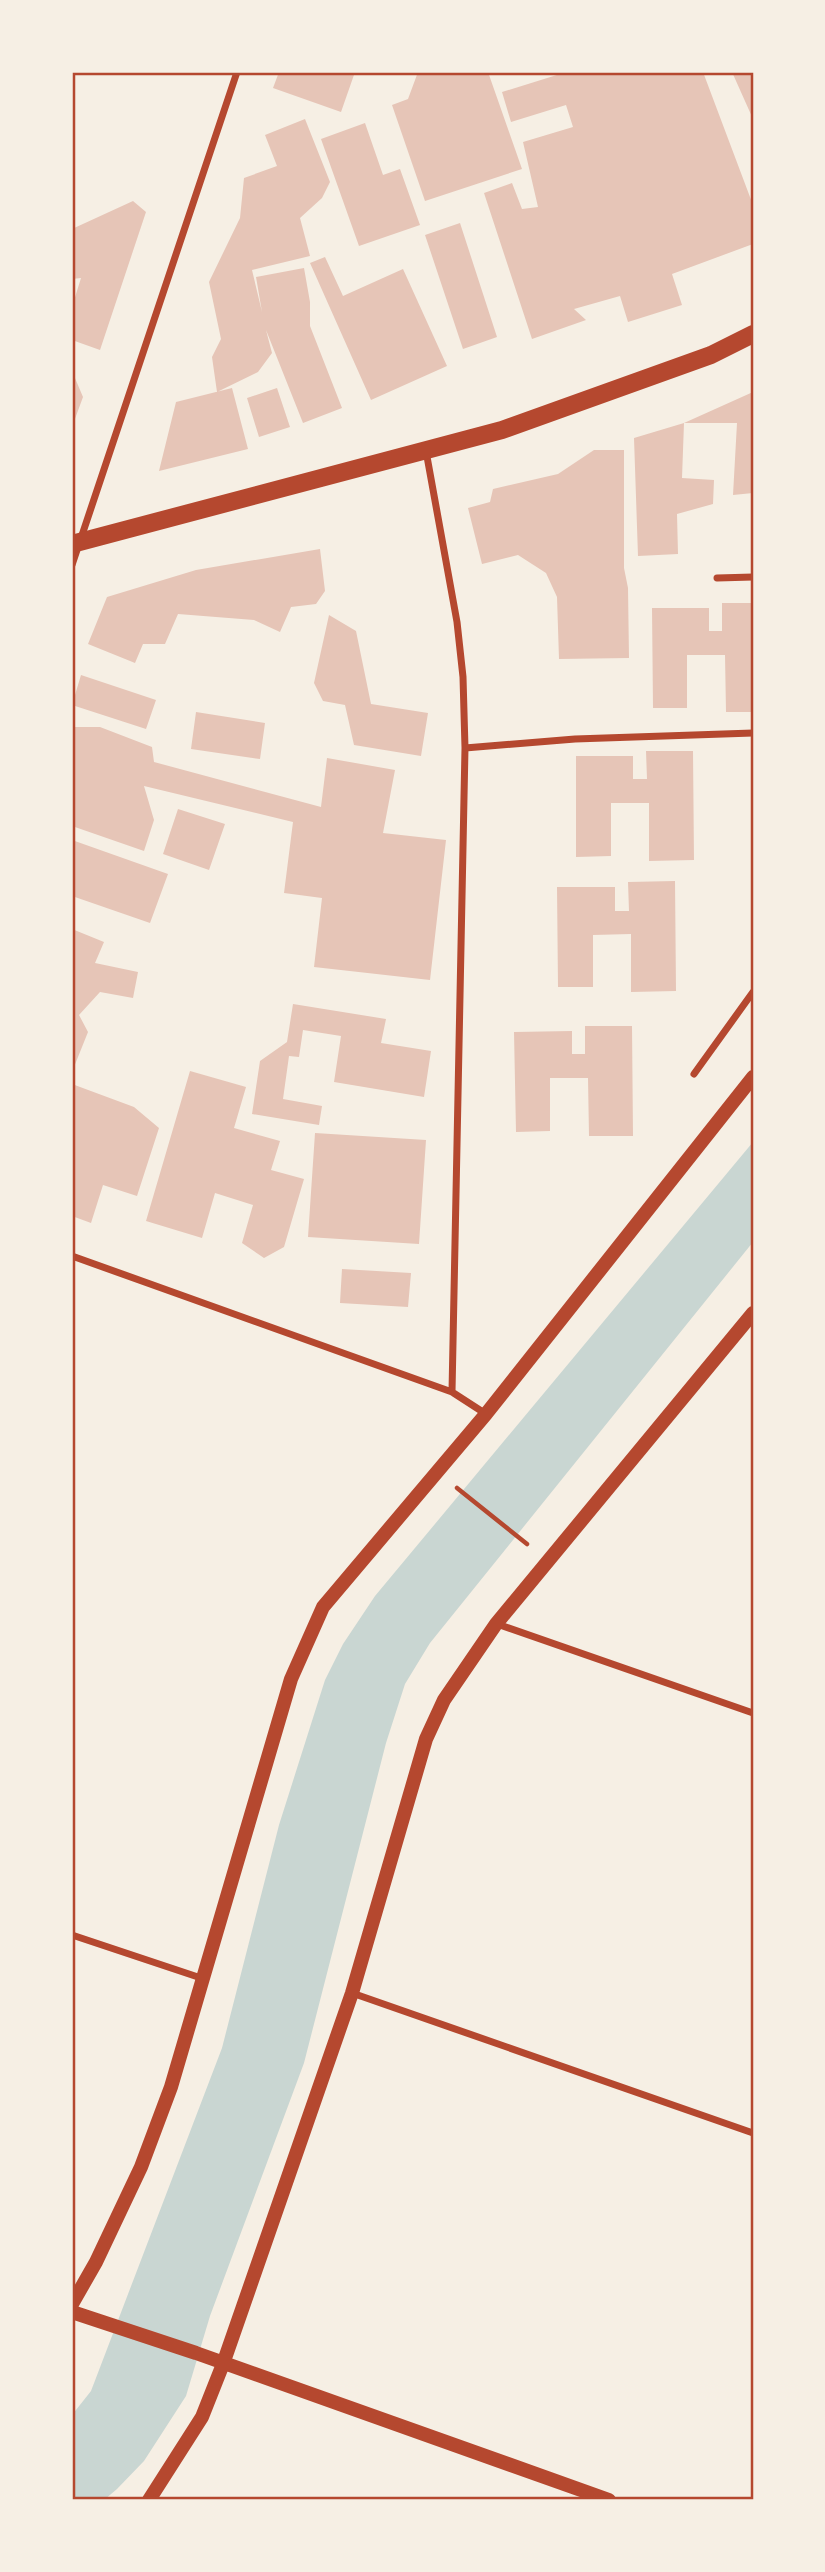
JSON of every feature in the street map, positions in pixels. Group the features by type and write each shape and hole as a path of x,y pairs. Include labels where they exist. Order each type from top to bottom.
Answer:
{"main road":[{"path":"76,543 502,430 711,355 753,334"},
{"path":"72,2304 96,2262 141,2167 171,2087 291,1679 323,1607 486,1414 753,1077"},
{"path":"149,2500 202,2417 223,2364 352,1993 426,1739 444,1700 496,1624 753,1313"},
{"path":"72,2312 609,2500"}],"street":[{"path":"72,565 76,543 237,72"},
{"path":"426,451 457,622 463,677 465,748 452,1392"},
{"path":"717,578 753,578"},
{"path":"465,748 575,739 753,733"},
{"path":"694,1074 753,992"},
{"path":"72,1256 452,1392 486,1414"},
{"path":"496,1624 753,1713"},
{"path":"72,1935 204,1979"},
{"path":"352,1993 753,2133"}],"path":[{"path":"438,1472 550,1561"}],"shaded area":[{"path":"753,1142 753,1242 430,1643 405,1684 386,1743 304,2063 210,2316 186,2396 144,2461 117,2489 104,2500 72,2500 72,2415 91,2391 222,2048 279,1825 325,1680 343,1644 375,1596"}],"building":[{"path":"279,72 355,72 341,112 273,88"},
{"path":"418,72 488,72 522,169 425,201 392,105 408,99"},
{"path":"703,72 753,205 753,244 672,274 682,305 628,322 620,296 574,309 586,320 532,339 484,193 512,183 522,209 538,207 523,142 573,127 566,105 511,122 502,92 560,74"},
{"path":"732,72 753,72 753,119"},
{"path":"305,119 330,182 322,198 300,218 310,256 252,270 262,312 256,277 304,268 310,302 310,326 342,408 303,423 266,330 272,353 258,372 217,392 212,357 221,339 209,282 240,218 244,178 277,166 265,135"},
{"path":"365,123 383,175 400,169 420,225 359,246 321,139"},
{"path":"133,201 146,212 100,350 72,340 72,307 81,278 72,279 72,229"},
{"path":"460,223 497,337 463,349 425,235"},
{"path":"325,257 343,296 403,269 447,366 371,400 310,263"},
{"path":"72,371 83,397 72,427"},
{"path":"232,388 248,449 159,471 176,402"},
{"path":"277,388 290,427 259,437 247,398"},
{"path":"753,392 753,493 733,495 737,423 684,423"},
{"path":"684,423 682,478 714,480 713,504 677,514 678,554 638,556 634,438"},
{"path":"594,450 624,450 624,568 628,588 629,658 559,659 557,597 546,573 518,555 482,564 468,508 490,502 493,489 558,474"},
{"path":"320,549 325,591 316,604 291,607 280,632 254,620 178,614 165,644 143,644 135,663 88,644 107,597 196,570"},
{"path":"722,603 753,603 753,712 726,712 725,655 687,655 687,708 653,708 652,608 709,608 709,631 722,631"},
{"path":"329,615 356,631 371,704 428,713 421,756 354,745 345,705 323,701 314,683"},
{"path":"81,675 156,700 146,729 72,705"},
{"path":"196,712 265,723 260,759 191,749"},
{"path":"72,727 100,727 152,747 154,762 321,807 327,758 395,770 383,833 446,840 430,980 314,967 322,898 284,893 293,822 144,786 154,820 144,851 72,826"},
{"path":"646,751 693,751 694,860 649,861 649,803 611,803 611,856 576,857 576,756 633,756 633,779 647,779"},
{"path":"178,809 225,824 209,870 163,854"},
{"path":"72,840 168,874 150,923 72,896"},
{"path":"675,881 676,991 631,992 631,934 593,935 593,987 558,987 557,887 615,887 615,911 629,911 628,882"},
{"path":"72,929 104,942 95,963 138,972 133,998 100,992 79,1015 88,1032 74,1067 72,1066"},
{"path":"293,1004 386,1019 381,1043 431,1051 424,1097 334,1082 341,1036 303,1030 299,1057 289,1056 283,1099 322,1106 319,1125 252,1114 260,1061 287,1042"},
{"path":"585,1026 632,1026 633,1136 589,1136 588,1078 550,1078 550,1131 516,1132 514,1032 572,1031 572,1054 585,1054"},
{"path":"190,1071 246,1087 234,1128 280,1141 271,1170 304,1179 284,1247 264,1258 242,1243 253,1205 215,1193 202,1238 146,1221"},
{"path":"72,1084 134,1107 159,1128 137,1196 103,1185 91,1223 72,1216"},
{"path":"315,1133 426,1140 419,1244 308,1237"},
{"path":"342,1269 411,1273 408,1307 340,1303"}]}
